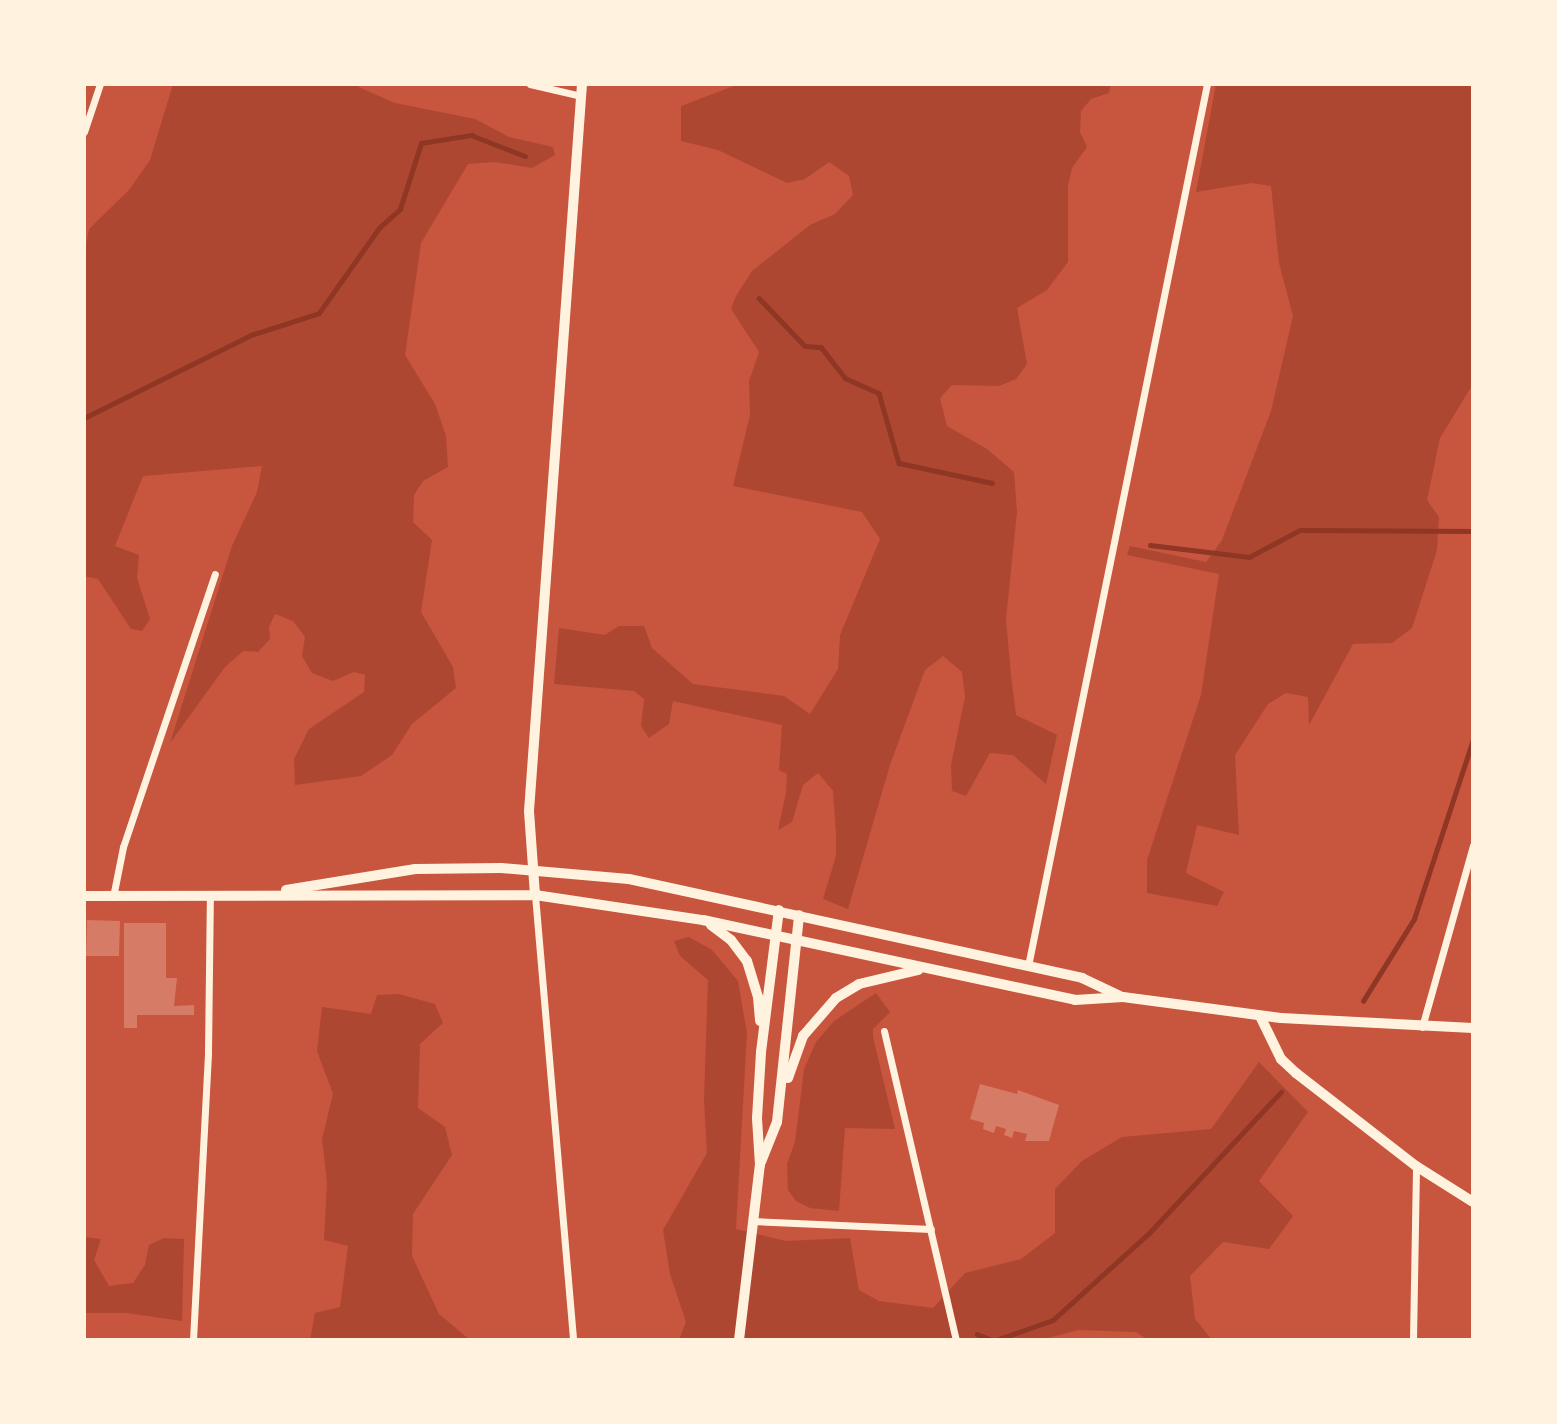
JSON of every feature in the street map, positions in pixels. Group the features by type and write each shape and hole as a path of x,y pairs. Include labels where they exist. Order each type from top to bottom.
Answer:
{"main road":[{"path":"536,895 529,811 582,84"},
{"path":"268,893 378,872 533,870 629,879 1082,978 1123,997"},
{"path":"84,896 210,897 268,893 536,895 703,920 1075,1000 1123,997 1260,1016 1473,1028"},
{"path":"739,1340 760,1165 757,1118 761,1052 773,936 779,910"},
{"path":"777,1122 794,940 799,915"},
{"path":"703,920 731,940 747,961 758,997 761,1052"},
{"path":"760,1165 777,1122 796,1051 817,1016 859,984 921,969"},
{"path":"1260,1016 1281,1059 1416,1166 1473,1202"}],"street":[{"path":"84,132 100,84"},
{"path":"530,84 581,96"},
{"path":"1028,966 1207,84"},
{"path":"113,898 124,847 215,574"},
{"path":"1422,1027 1473,845"},
{"path":"536,895 573,1340"},
{"path":"193,1340 208,1052 210,897"},
{"path":"884,1031 956,1340"},
{"path":"1412,1340 1416,1166"},
{"path":"753,1221 931,1229"}],"shaded area":[{"path":"173,84 352,84 395,103 475,119 509,137 553,147 555,155 532,168 495,162 468,164 421,243 405,355 435,404 446,436 448,467 423,481 414,495 413,522 432,540 421,612 453,667 456,688 412,724 392,755 361,776 295,785 294,759 309,729 364,692 365,675 354,672 333,681 312,673 302,656 305,637 293,621 275,614 269,627 270,639 258,652 243,651 225,667 170,743 232,546 257,492 262,466 143,476 115,546 139,555 137,578 150,619 142,631 131,629 98,579 84,576 84,257 89,229 129,190 150,160"},
{"path":"739,84 1111,84 1109,93 1091,99 1081,111 1080,132 1087,147 1072,168 1068,186 1068,262 1047,290 1017,308 1027,364 1016,379 999,386 952,385 940,398 947,426 987,449 1014,472 1017,512 1006,619 1011,675 1016,715 1057,735 1046,784 1013,755 990,753 966,796 952,791 951,765 965,697 962,672 943,656 925,670 890,765 848,909 823,899 836,856 836,833 833,791 818,773 803,785 792,822 778,830 787,774 779,770 782,725 673,701 669,724 649,738 641,726 644,699 634,691 554,684 559,628 605,635 619,626 644,626 652,648 693,684 784,696 810,714 838,669 840,635 880,539 862,512 733,486 750,415 749,381 759,352 731,309 736,296 752,271 810,225 835,214 853,195 849,176 829,162 805,179 787,183 718,150 681,141 681,106"},
{"path":"1216,84 1473,84 1473,384 1440,438 1427,500 1439,517 1437,550 1412,628 1392,643 1353,644 1309,725 1308,697 1286,693 1268,704 1235,755 1239,835 1197,825 1186,873 1224,892 1217,906 1147,893 1147,860 1201,695 1219,574 1127,555 1130,546 1206,562 1222,540 1271,411 1293,316 1279,263 1271,186 1251,183 1196,192"},
{"path":"689,937 712,950 738,981 747,1033 736,1229 786,1241 850,1238 859,1290 879,1301 933,1308 965,1273 1021,1259 1055,1233 1055,1189 1082,1161 1122,1137 1211,1129 1259,1062 1308,1112 1259,1181 1293,1216 1269,1249 1223,1242 1190,1276 1195,1319 1212,1340 1148,1340 1136,1332 1079,1330 1040,1340 679,1340 686,1322 670,1274 663,1230 707,1153 704,1101 708,980 680,956 674,941"},
{"path":"876,993 890,1012 873,1029 873,1037 895,1129 845,1128 839,1211 810,1208 796,1201 788,1190 787,1164 795,1142 804,1069 816,1042 834,1021"},
{"path":"399,994 435,1004 443,1023 420,1044 418,1108 445,1127 452,1155 413,1214 412,1256 439,1314 470,1340 310,1340 315,1313 340,1307 348,1246 324,1240 327,1183 322,1139 333,1094 317,1051 322,1007 371,1014 377,995"},
{"path":"84,1237 101,1239 94,1260 109,1286 133,1283 145,1265 149,1245 164,1238 184,1239 182,1321 127,1313 84,1313"}],"building":[{"path":"87,920 120,921 119,956 86,956"},
{"path":"124,923 166,923 166,978 177,978 174,1006 194,1005 194,1015 137,1015 137,1028 124,1028"},
{"path":"980,1084 1017,1094 1018,1090 1059,1105 1049,1141 1025,1141 1027,1134 1014,1131 1012,1138 1004,1135 1006,1129 996,1126 994,1133 983,1129 984,1123 970,1119"}],"waterway":[{"path":"84,418 251,335 319,313 379,228 400,209 421,143 471,135 525,156"},
{"path":"759,298 805,346 821,347 845,378 879,393 899,463 992,483"},
{"path":"1150,545 1249,557 1300,530 1473,531"},
{"path":"1363,1001 1414,919 1473,740"},
{"path":"996,1340 1053,1320 1149,1233 1281,1092"},
{"path":"977,1334 992,1340"}]}
